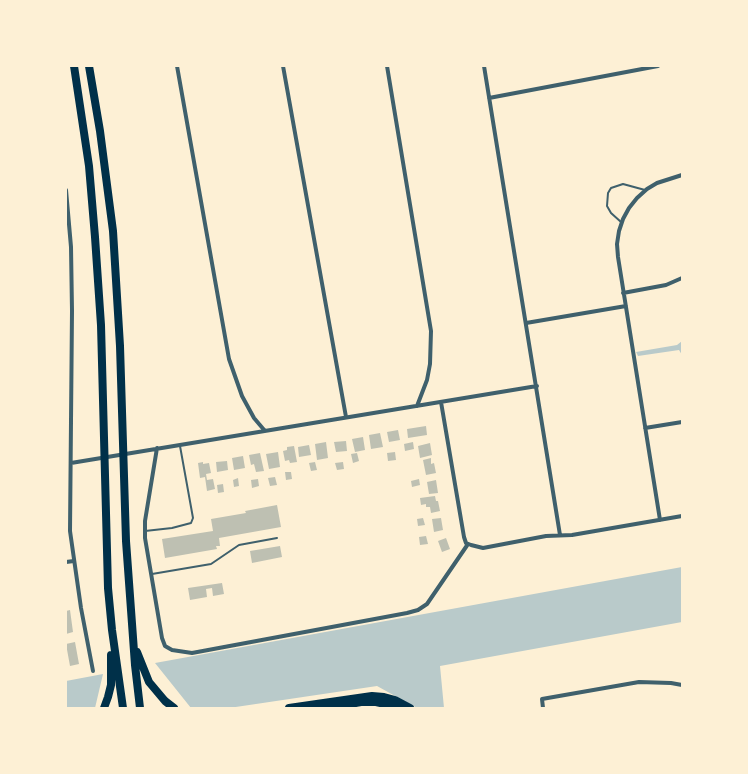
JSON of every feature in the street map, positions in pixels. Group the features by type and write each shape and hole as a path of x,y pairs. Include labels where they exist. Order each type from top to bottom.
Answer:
{"highway":[{"path":"74,66 88,158 96,237 101,332 108,588 112,630 123,708"},
{"path":"89,66 100,131 113,231 120,346 126,541 133,640 140,708"},
{"path":"104,708 111,685 112,630"},
{"path":"133,640 143,670 149,682 165,701 174,708"},
{"path":"289,708 372,696 395,700 410,708"},
{"path":"328,708 361,702 385,704 396,708"}],"street":[{"path":"177,66 229,359 242,396 254,418 265,431"},
{"path":"283,66 346,417"},
{"path":"387,66 431,332 430,364 427,380 417,406"},
{"path":"484,66 560,535"},
{"path":"489,98 658,66"},
{"path":"660,520 623,292 618,250 619,231 629,208 646,190 667,178 682,175"},
{"path":"66,190 71,247 72,311 71,463 68,519 93,671"},
{"path":"623,292 666,285 682,278"},
{"path":"526,323 626,306"},
{"path":"71,463 536,386"},
{"path":"442,402 464,537 466,543 470,545 483,548 546,536 572,535 682,516"},
{"path":"645,428 682,422"},
{"path":"157,448 145,521 145,538 162,638 165,646 172,650 192,653 418,610 427,604 470,545"},
{"path":"66,562 74,561"},
{"path":"543,708 542,699 639,682 671,683 682,685"}],"lane":[{"path":"622,224 607,206 608,193 612,188 623,184 646,190"},
{"path":"145,531 172,528 191,523 193,518 180,445"},
{"path":"151,574 211,564 239,545 277,538"}],"shaded area":[{"path":"682,341 682,355 679,350 638,356 636,352 677,345"},
{"path":"682,567 682,622 440,666 444,708 417,708 377,686 229,708 191,708 155,663"},
{"path":"103,674 95,708 66,708 66,681"}],"building":[{"path":"426,426 427,435 408,438 407,429"},
{"path":"398,430 400,440 389,442 387,432"},
{"path":"380,433 383,447 371,449 369,435"},
{"path":"363,437 365,450 355,452 352,439"},
{"path":"346,441 347,451 336,452 334,442"},
{"path":"326,442 328,458 317,460 315,444"},
{"path":"413,442 414,449 405,451 404,444"},
{"path":"430,443 432,455 420,458 418,446"},
{"path":"309,445 311,455 299,457 298,447"},
{"path":"294,446 297,462 290,463 289,460 285,461 283,451 287,450 287,447"},
{"path":"278,452 280,467 269,469 266,454"},
{"path":"395,452 396,460 388,461 387,453"},
{"path":"260,453 264,471 256,472 254,464 251,465 249,455"},
{"path":"357,453 359,461 353,463 351,454"},
{"path":"243,456 245,468 234,470 232,458"},
{"path":"431,458 431,464 434,463 436,473 426,475 423,460"},
{"path":"227,461 228,470 217,472 216,462"},
{"path":"203,462 203,464 209,463 211,473 206,474 207,480 213,479 215,489 207,491 205,477 200,478 198,463"},
{"path":"315,462 317,470 311,471 309,463"},
{"path":"343,462 344,469 337,470 335,463"},
{"path":"285,472 291,472 292,479 286,480"},
{"path":"275,477 277,485 270,486 268,478"},
{"path":"238,478 239,486 234,487 233,480"},
{"path":"258,479 259,486 252,488 251,480"},
{"path":"419,479 420,485 412,487 411,481"},
{"path":"436,480 438,493 429,494 427,482"},
{"path":"223,484 224,492 218,493 217,485"},
{"path":"435,496 436,501 438,501 440,511 431,513 430,507 426,507 426,504 421,505 420,498"},
{"path":"277,505 281,527 219,538 220,546 216,546 217,549 165,558 162,539 213,531 211,519 246,513 245,511"},
{"path":"423,518 425,525 418,526 417,519"},
{"path":"441,518 443,530 434,532 432,519"},
{"path":"426,536 428,544 420,545 419,537"},
{"path":"446,538 450,549 442,552 438,541"},
{"path":"280,546 282,557 252,563 250,551"},
{"path":"222,583 224,594 213,596 212,588 206,589 207,597 190,600 188,588"},
{"path":"70,610 73,632 66,634 66,611"},
{"path":"75,642 79,664 70,666 66,644"}]}
